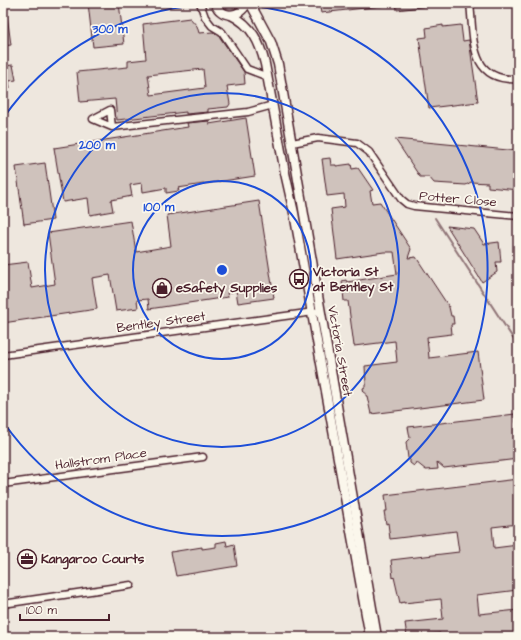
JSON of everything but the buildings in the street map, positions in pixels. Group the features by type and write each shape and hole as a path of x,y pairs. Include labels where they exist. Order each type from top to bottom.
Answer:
{"main road":[{"name":"Victoria Street","path":"215,3 218,9 222,12 231,15 244,23 255,35 262,52 294,213 370,637"},
{"path":"231,15 240,12 247,3"},
{"name":"Victoria Street","path":"250,3 267,32 275,52 377,637"}],"street":[{"path":"200,3 205,18 212,26 222,32 247,70 268,77"},
{"path":"470,3 476,54 484,69 491,75 500,78 518,79"},
{"path":"112,127 248,112 273,105"},
{"name":"Potter Close","path":"292,143 318,138 357,143 369,152 401,199 407,204 414,206 518,216"},
{"name":"Bentley Street","path":"3,355 321,311"},
{"name":"Hallstrom Place","path":"3,484 203,457"},
{"path":"3,604 132,586"}],"shaded area":[{"path":"3,3 202,3 212,12 236,3 518,3 518,637 3,637"}],"waterway":[{"path":"435,218 518,346"}],"place":[{"name":"Victoria St at Bentley St","path":"299,279"},
{"name":"eSafety Supplies","path":"162,288"},
{"name":"Kangaroo Courts","path":"27,559"}]}
